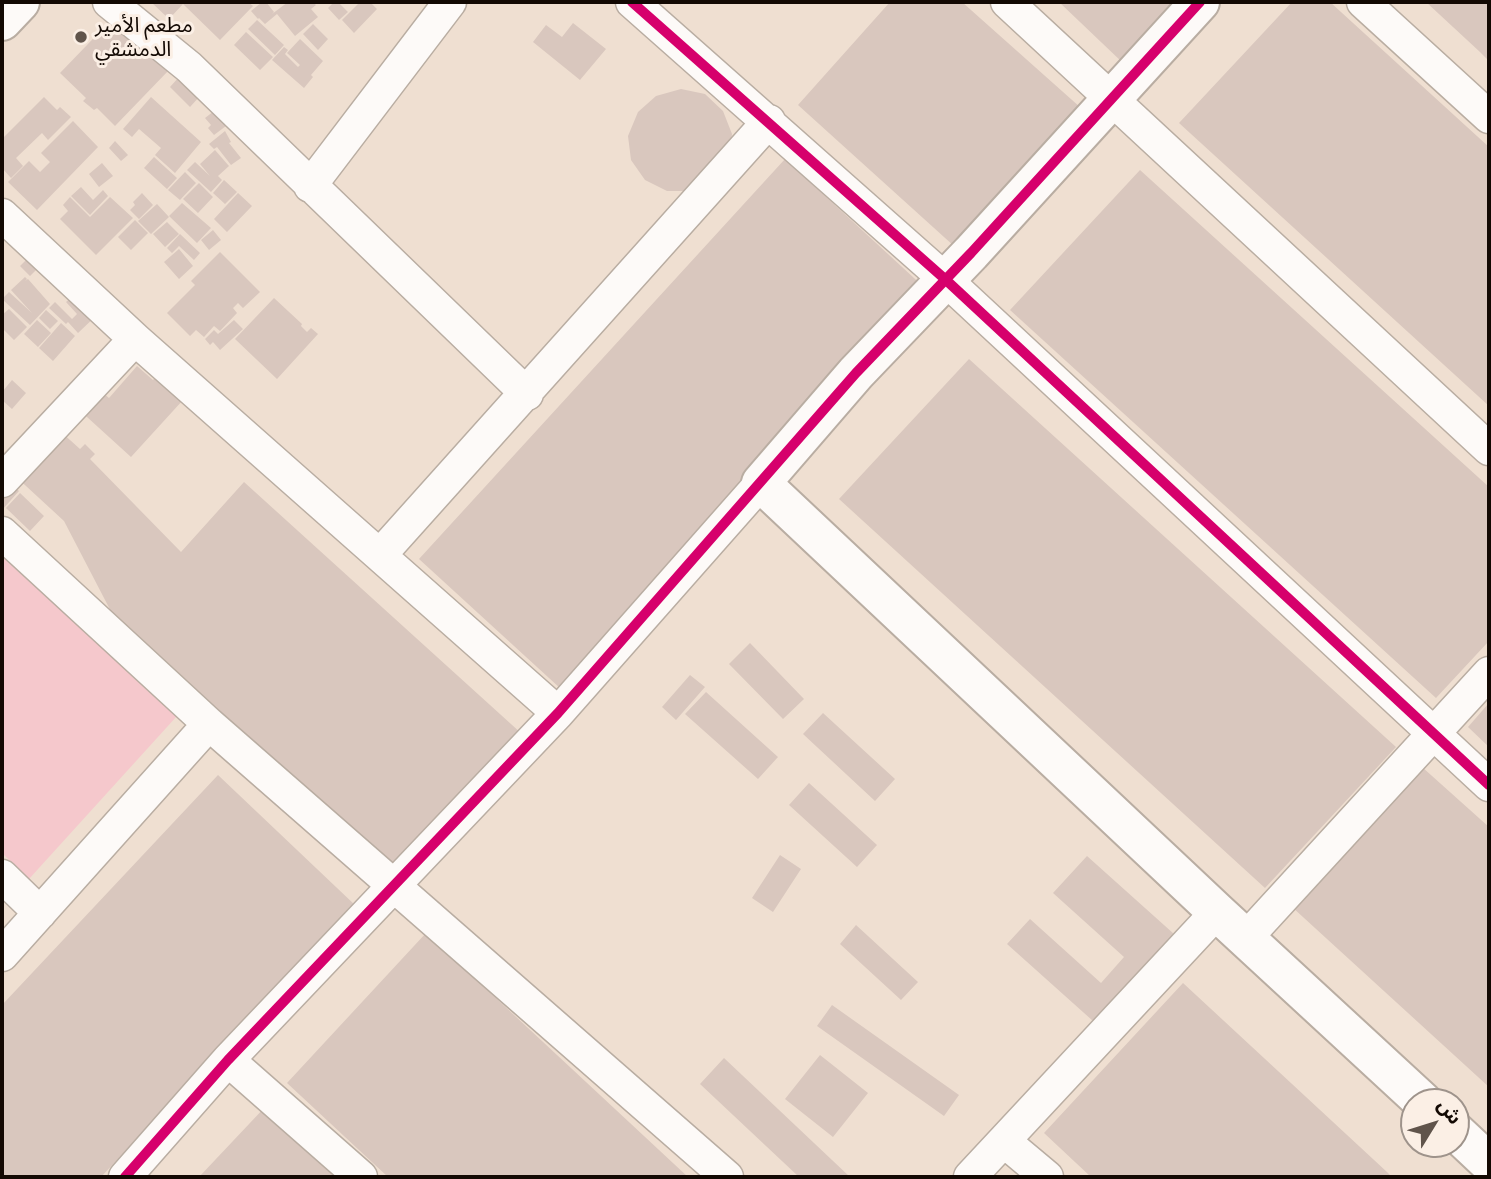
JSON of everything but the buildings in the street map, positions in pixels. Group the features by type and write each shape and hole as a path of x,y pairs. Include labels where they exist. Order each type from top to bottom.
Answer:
{"street":[{"path":"2,22 20,2"},
{"path":"110,2 189,67 527,394"},
{"path":"310,186 450,2"},
{"path":"632,2 946,280 1489,785"},
{"path":"1007,2 1489,449"},
{"path":"125,1177 228,1060 558,713 856,373 946,280 1200,2"},
{"path":"1363,2 1489,117"},
{"path":"380,555 769,121"},
{"path":"2,215 135,339 558,713"},
{"path":"2,481 135,339"},
{"path":"761,483 1408,1088"},
{"path":"2,533 208,724 727,1177"},
{"path":"1246,939 1489,673"},
{"path":"2,955 208,724"},
{"path":"2,876 40,913"},
{"path":"970,1177 1217,912"},
{"path":"228,1060 361,1177"},
{"path":"1004,1141 1047,1177"},
{"path":"1470,1145 1489,1163"}],"shaded area":[{"path":"2,556 177,716 29,879 2,853"}],"cycle path":[{"path":"632,2 946,280 1489,785"},
{"path":"125,1177 228,1060 558,713 856,373 971,253 1200,2"}],"place":[{"name":"مطعم الأمير الدمشقي","path":"81,37"}]}
